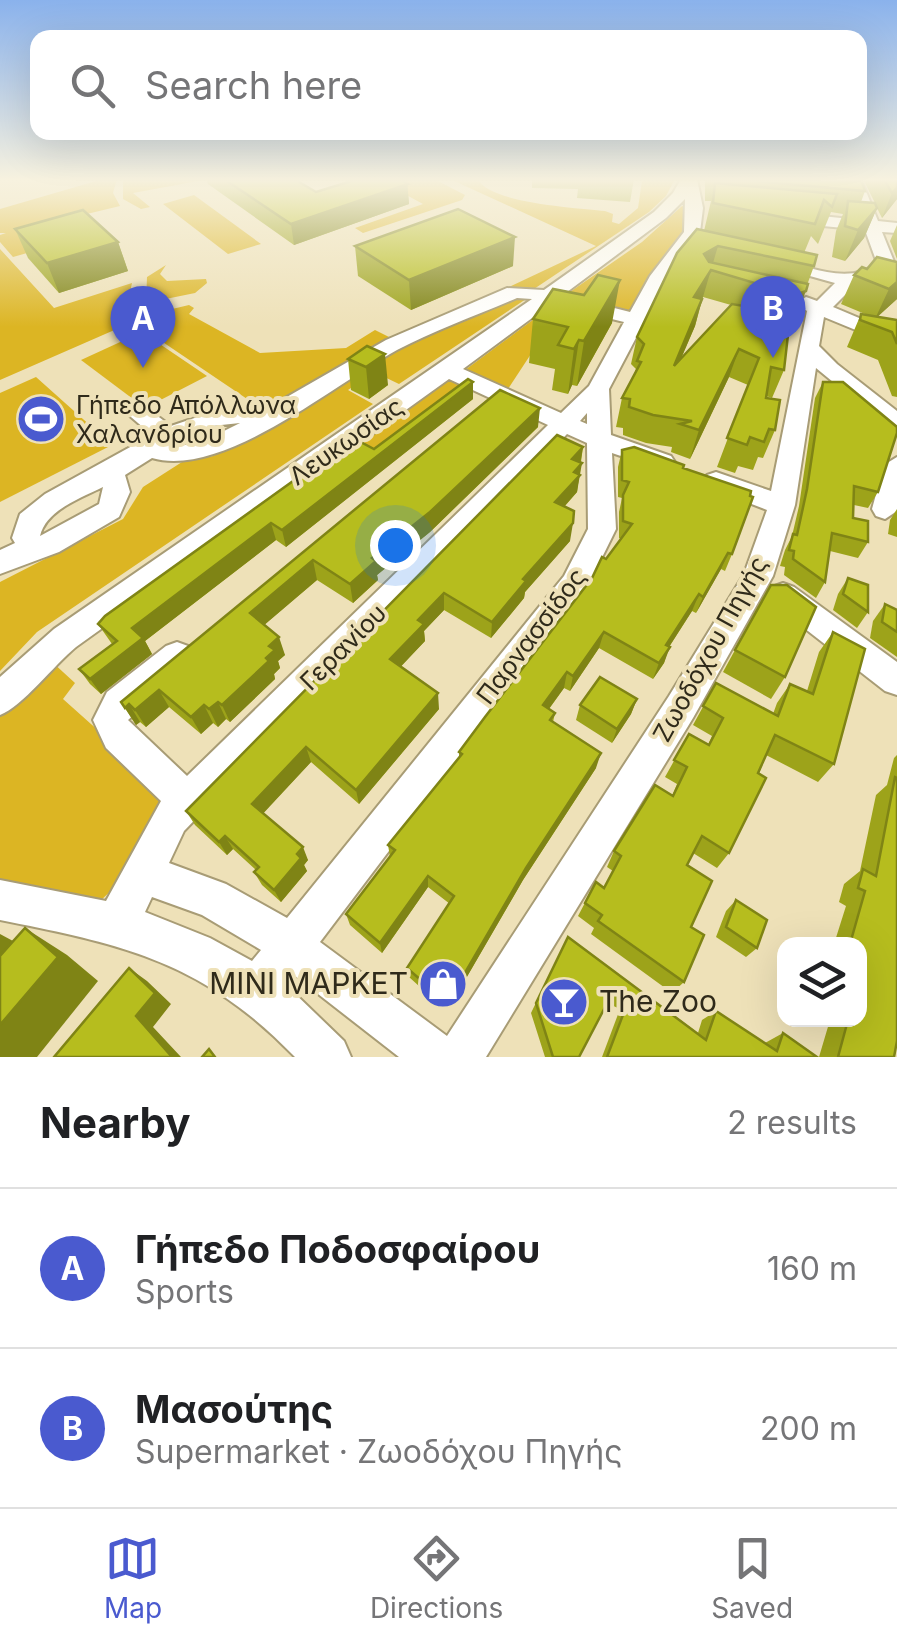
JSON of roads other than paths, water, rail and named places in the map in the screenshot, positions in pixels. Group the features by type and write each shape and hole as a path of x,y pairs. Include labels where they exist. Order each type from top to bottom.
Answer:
{"street":[{"name":"Λευκωσίας","path":"0,700 39,658 64,638 447,370 640,228"},
{"path":"598,389 659,276 694,246 694,228"},
{"path":"873,228 886,264 873,276"},
{"path":"758,260 848,280 873,276 897,281"},
{"path":"820,306 848,280"},
{"path":"136,410 164,456 186,458 262,421 394,344 514,292 636,319"},
{"path":"784,298 820,306 897,341"},
{"name":"Ζωοδόχου Πηγής","path":"460,1057 681,707 758,576 782,504 814,315 820,306"},
{"path":"808,347 829,369 897,423"},
{"path":"447,370 600,440 782,504"},
{"name":"Γερανίου","path":"118,922 146,874 171,818 568,424 598,389"},
{"name":"Παρνασσίδος","path":"257,990 585,567 602,529 598,389"},
{"path":"470,418 499,393"},
{"path":"0,563 32,547 26,538 30,522 54,501 111,472 157,442"},
{"path":"885,509 897,465"},
{"path":"758,576 897,680"},
{"path":"188,801 118,738 110,720 120,702 196,641"},
{"path":"146,874 212,898 257,921 437,1057"},
{"path":"0,900 118,922 180,946 257,990 328,1057"}],"place":[{"name":"Μασούτης","path":"773,358"},
{"name":"Γήπεδο Ποδοσφαίρου","path":"143,368"},
{"name":"Γήπεδο Απόλλωνα Χαλανδρίου","path":"41,419"},
{"name":"ΜΙΝΙ ΜΑΡΚΕΤ","path":"443,984"},
{"name":"The Zoo","path":"564,1002"}]}
